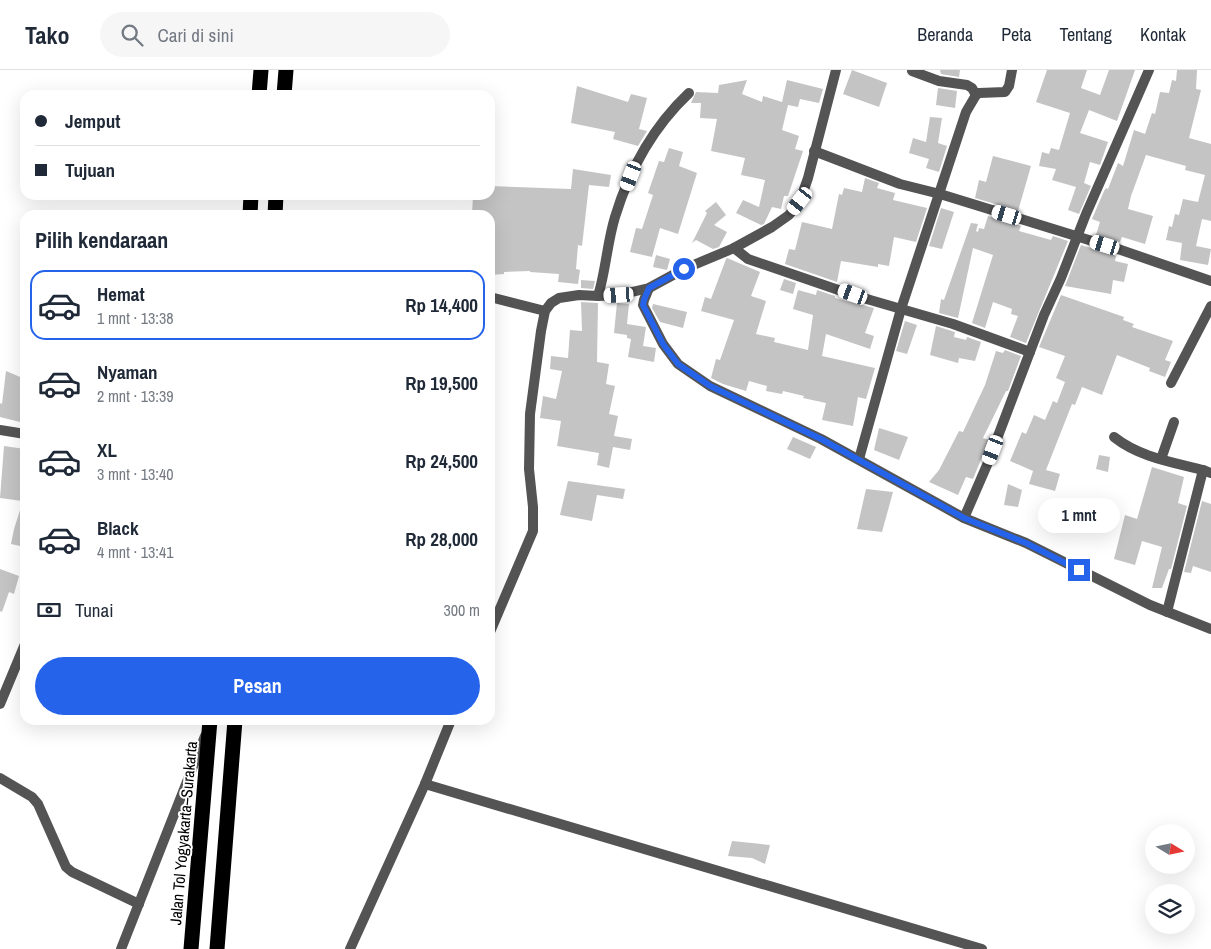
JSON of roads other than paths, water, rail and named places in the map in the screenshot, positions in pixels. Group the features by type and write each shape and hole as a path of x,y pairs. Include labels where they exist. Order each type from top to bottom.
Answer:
{"highway":[{"path":"259,90 261,70"},
{"path":"284,90 286,70"},
{"name":"Jalan Tol Yogyakarta–Surakarta","path":"191,949 210,725"},
{"path":"217,949 235,725"}],"street":[{"path":"495,620 533,532 533,507 528,469 530,414 545,311 551,303 559,298 579,295 619,295 649,288 684,269 734,248 772,227 789,215 800,201 808,178 836,70"},
{"path":"859,459 900,309 966,112 976,95 983,92 1005,92 1009,86 1012,70"},
{"path":"964,518 987,465 1044,315 1149,70"},
{"path":"912,72 939,81 967,85 972,88 976,95"},
{"path":"598,296 614,218 636,162 673,108 689,93"},
{"path":"814,151 900,184 940,194 1078,237 1211,281"},
{"path":"734,248 748,259 900,309 953,324 1030,352"},
{"path":"649,288 643,305 663,344 678,364 710,386 821,439 964,518 1026,543 1150,605 1211,629"},
{"path":"619,295 643,305"},
{"path":"495,298 545,311"},
{"path":"1171,383 1211,306"},
{"path":"1161,459 1174,422"},
{"path":"0,430 20,433"},
{"path":"1114,437 1136,452 1207,472 1167,612"},
{"path":"0,704 20,656"},
{"path":"122,949 208,725"},
{"path":"350,949 425,784 449,725"},
{"path":"0,778 32,797 38,804 66,867 72,872 139,904"},
{"path":"425,784 982,949"}]}
